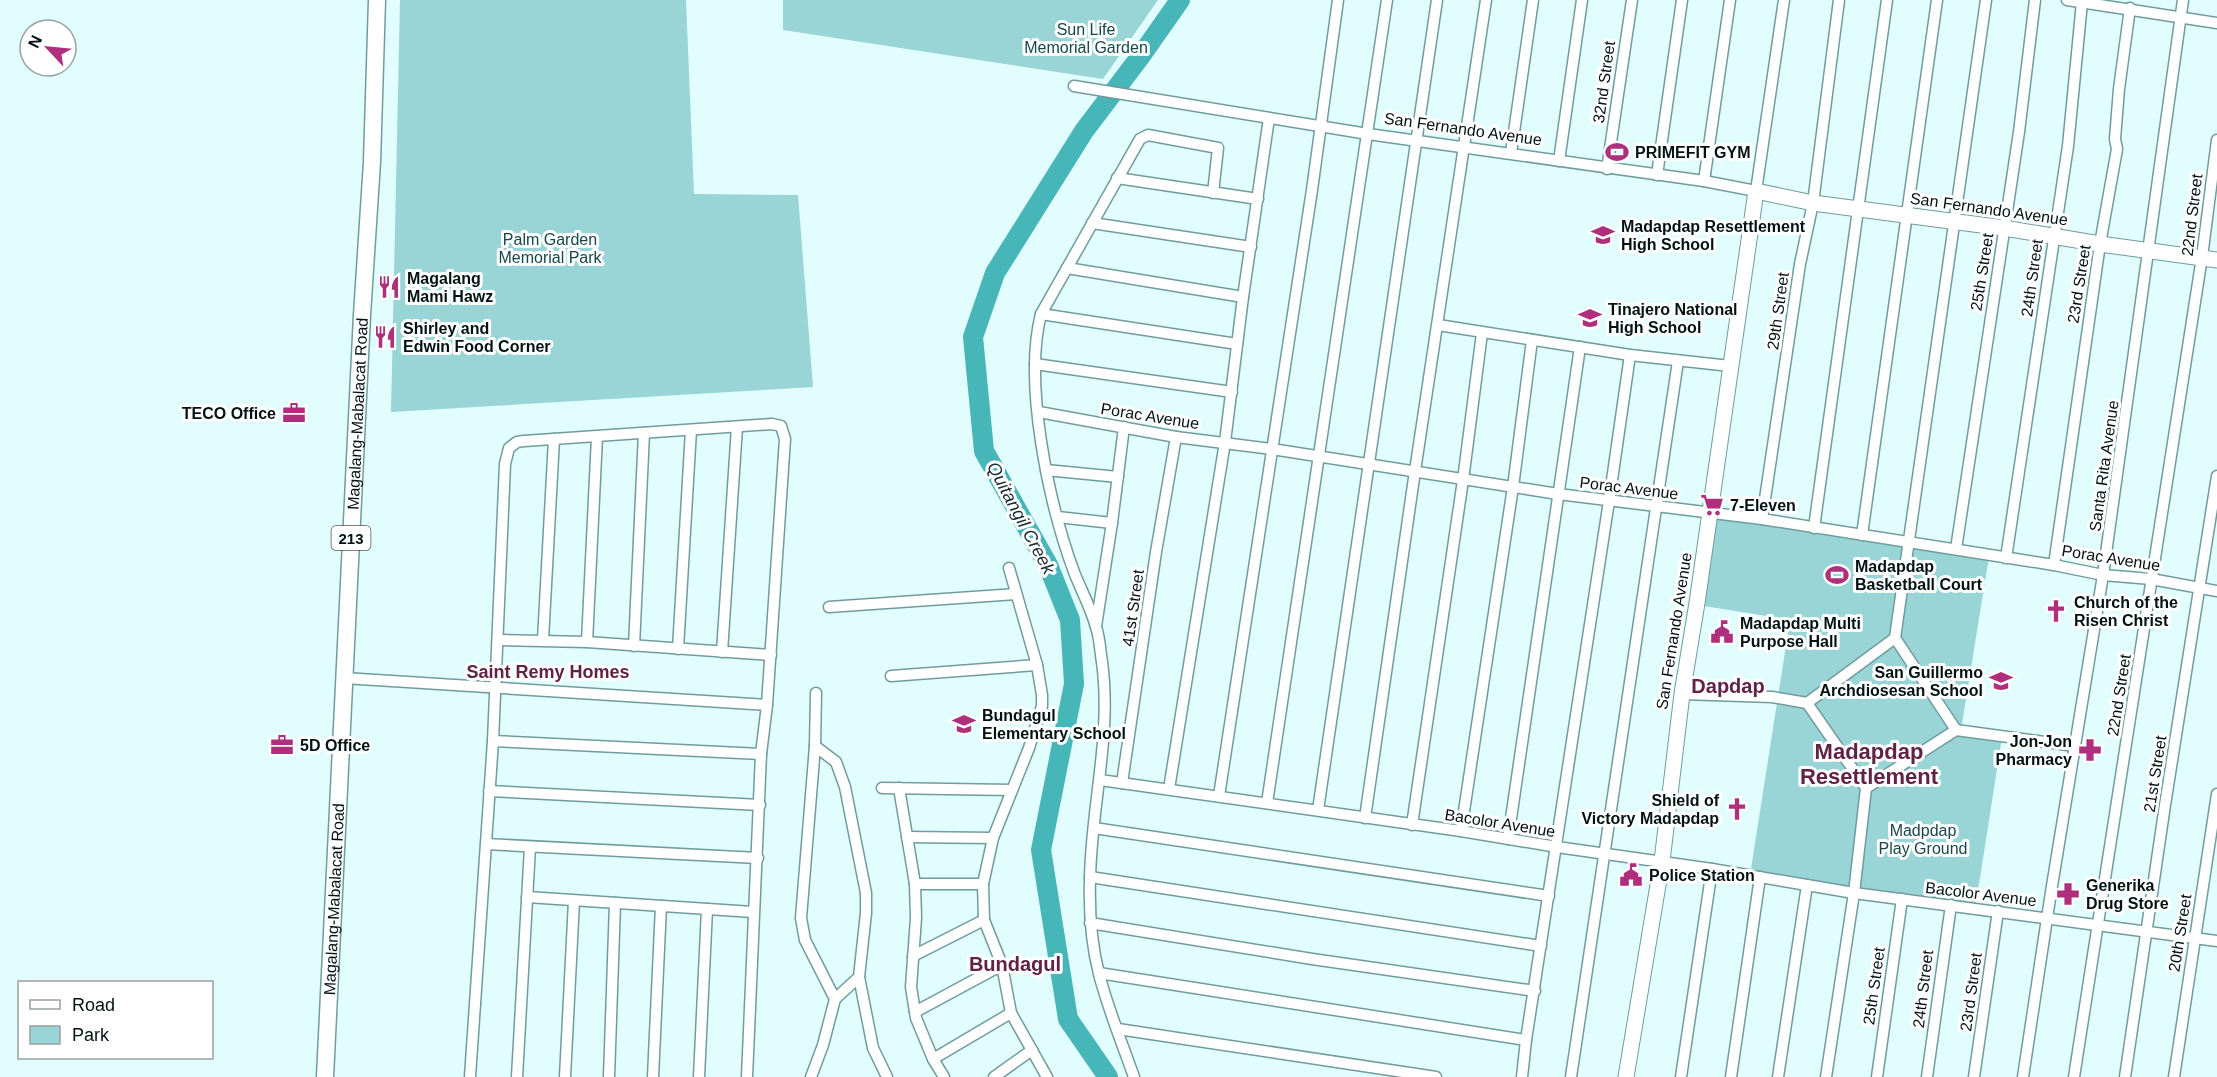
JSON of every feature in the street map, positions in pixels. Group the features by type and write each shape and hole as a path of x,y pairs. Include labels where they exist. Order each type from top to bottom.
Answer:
{"main road":[{"name":"Magalang-Mabalacat Road","path":"325,1077 362,315 372,162 377,0"},
{"name":"San Fernando Avenue","path":"1626,1077 1662,861 1682,694 1756,190 1813,202 2210,259"}],"street":[{"path":"1219,796 1312,190 1338,0"},
{"path":"1267,802 1388,0"},
{"path":"1318,810 1437,0"},
{"path":"1365,818 1486,0"},
{"path":"1511,153 1533,0"},
{"path":"1559,160 1582,0"},
{"name":"32nd Street","path":"1607,169 1632,0"},
{"path":"1657,175 1682,0"},
{"path":"1704,181 1730,0"},
{"name":"San Fernando Avenue","path":"1074,86 1368,134 1756,190 1784,0"},
{"name":"29th Street","path":"1762,519 1800,264 1813,202 1839,0"},
{"path":"1814,528 1887,0"},
{"path":"1862,535 1937,0"},
{"path":"1956,730 1895,638 1986,0"},
{"name":"25th Street","path":"1956,549 2019,132 2036,0"},
{"path":"2067,0 2217,23"},
{"name":"Santa Rita Avenue","path":"2023,1077 2103,575 2183,0"},
{"name":"24th Street","path":"2006,558 2068,146 2082,2"},
{"name":"23rd Street","path":"2054,565 2100,244 2116,149 2119,89 2130,8"},
{"path":"1169,789 1225,442 1269,118"},
{"path":"1134,1077 1099,973 1090,923 1090,877 1106,703 1096,627 1073,571 1046,470 1035,364 1037,329 1041,314 1138,142 1148,135 1218,148 1213,193"},
{"name":"22nd Street","path":"2074,1077 2151,579 2210,259 2217,140"},
{"path":"1117,178 1258,199"},
{"path":"1092,224 1251,247"},
{"path":"1067,268 1243,297"},
{"path":"1041,314 1237,344"},
{"path":"1438,325 1678,361 1730,366"},
{"path":"1412,825 1463,480 1482,333"},
{"path":"1461,831 1513,487 1532,340"},
{"path":"1508,839 1580,347"},
{"path":"1522,1077 1630,354"},
{"path":"1571,1077 1678,361"},
{"path":"1035,364 1232,392"},
{"name":"Porac Avenue","path":"1039,412 1176,437 1272,449 1558,494 1762,519 2054,565 2103,575 2151,579 2217,591"},
{"path":"470,1077 493,741 507,452 517,442 771,424 781,426 784,432 771,655 761,754 747,1077"},
{"path":"722,652 737,427"},
{"path":"1096,627 1124,428"},
{"path":"678,649 691,430"},
{"path":"634,646 644,433"},
{"path":"587,642 597,437"},
{"name":"41st Street","path":"1122,783 1156,552 1176,437"},
{"path":"543,640 554,440"},
{"path":"1046,470 1118,477"},
{"name":"21st Street","path":"2125,1077 2217,476"},
{"path":"1058,517 1112,523"},
{"path":"1009,568 1037,665 1042,706 1029,747 993,838 983,884 984,920 1002,965 1011,1013 1047,1077"},
{"path":"829,606 1016,594"},
{"path":"1807,703 1895,638"},
{"path":"498,640 587,642 771,655"},
{"path":"891,676 1037,665"},
{"path":"344,678 767,705"},
{"path":"816,693 815,746 801,918 806,940 835,999"},
{"path":"1682,694 1772,697 1807,703 1866,788 1854,893 1826,1077"},
{"path":"1866,788 1956,730 2075,746"},
{"path":"493,741 761,754"},
{"path":"815,746 833,759 839,768 862,870 866,893 866,913 859,977 873,1048 887,1077"},
{"name":"Bacolor Avenue","path":"1100,780 1267,802 1662,861 1854,893 2217,941"},
{"path":"882,788 1012,790"},
{"path":"898,788 915,884 911,987 915,1012 933,1059 944,1077"},
{"path":"489,791 760,805"},
{"name":"20th Street","path":"2174,1077 2217,794"},
{"path":"1094,828 1549,896"},
{"path":"907,837 993,838"},
{"path":"486,844 758,858"},
{"path":"517,1077 530,847"},
{"path":"1681,1077 1712,869"},
{"path":"1090,877 1541,946"},
{"path":"1731,1077 1760,877"},
{"path":"915,884 983,884"},
{"path":"1778,1077 1807,885"},
{"path":"527,897 753,912"},
{"name":"25th Street","path":"1877,1077 1902,899"},
{"path":"565,1077 574,901"},
{"path":"609,1077 615,903"},
{"name":"24th Street","path":"1927,1077 1951,905"},
{"path":"653,1077 661,906"},
{"path":"699,1077 707,909"},
{"name":"23rd Street","path":"1974,1077 1998,911"},
{"path":"913,956 984,920"},
{"path":"1090,923 1312,959 1535,991"},
{"path":"915,1012 1002,965"},
{"path":"1099,973 1526,1040"},
{"path":"811,1077 823,1045 835,999 859,977"},
{"path":"933,1059 1011,1013"},
{"path":"1118,1029 1437,1077"},
{"path":"993,1077 1032,1050"}],"green space":[{"name":"Palm Garden Memorial Park","path":"400,0 686,0 694,194 798,195 813,387 391,412"},
{"name":"Sun Life Memorial Garden","path":"783,0 1158,0 1103,79 783,30"},
{"name":"Madpdap Play Ground","path":"1713,514 1989,557 1961,730 2002,737 1975,910 1750,875 1790,620 1698,605"}],"waterway":[{"name":"Quitangil Creek","path":"1108,1077 1068,1019 1041,850 1074,684 1070,620 1048,565 984,451 973,337 995,273 1084,131 1180,0"}],"place":[{"name":"PRIMEFIT GYM","path":"1617,152"},
{"name":"Madapdap Resettlement High School","path":"1603,235"},
{"name":"Magalang Mami Hawz","path":"389,287"},
{"name":"Tinajero National High School","path":"1590,318"},
{"name":"Shirley and Edwin Food Corner","path":"385,337"},
{"name":"TECO Office","path":"294,413"},
{"name":"7-Eleven","path":"1712,505"},
{"name":"Madapdap Basketball Court","path":"1837,575"},
{"name":"Church of the Risen Christ","path":"2056,611"},
{"name":"Madapdap Multi Purpose Hall","path":"1722,632"},
{"name":"San Guillermo Archdiosesan School","path":"2001,681"},
{"name":"Bundagul Elementary School","path":"964,724"},
{"name":"5D Office","path":"282,745"},
{"name":"Jon-Jon Pharmacy","path":"2090,750"},
{"name":"Shield of Victory Madapdap","path":"1737,809"},
{"name":"Police Station","path":"1631,875"},
{"name":"Generika Drug Store","path":"2068,894"}],"district":[{"name":"Saint Remy Homes","path":"548,672"},
{"name":"Dapdap","path":"1728,686"},
{"name":"Madapdap Resettlement","path":"1869,764"},
{"name":"Bundagul","path":"1015,964"}]}
